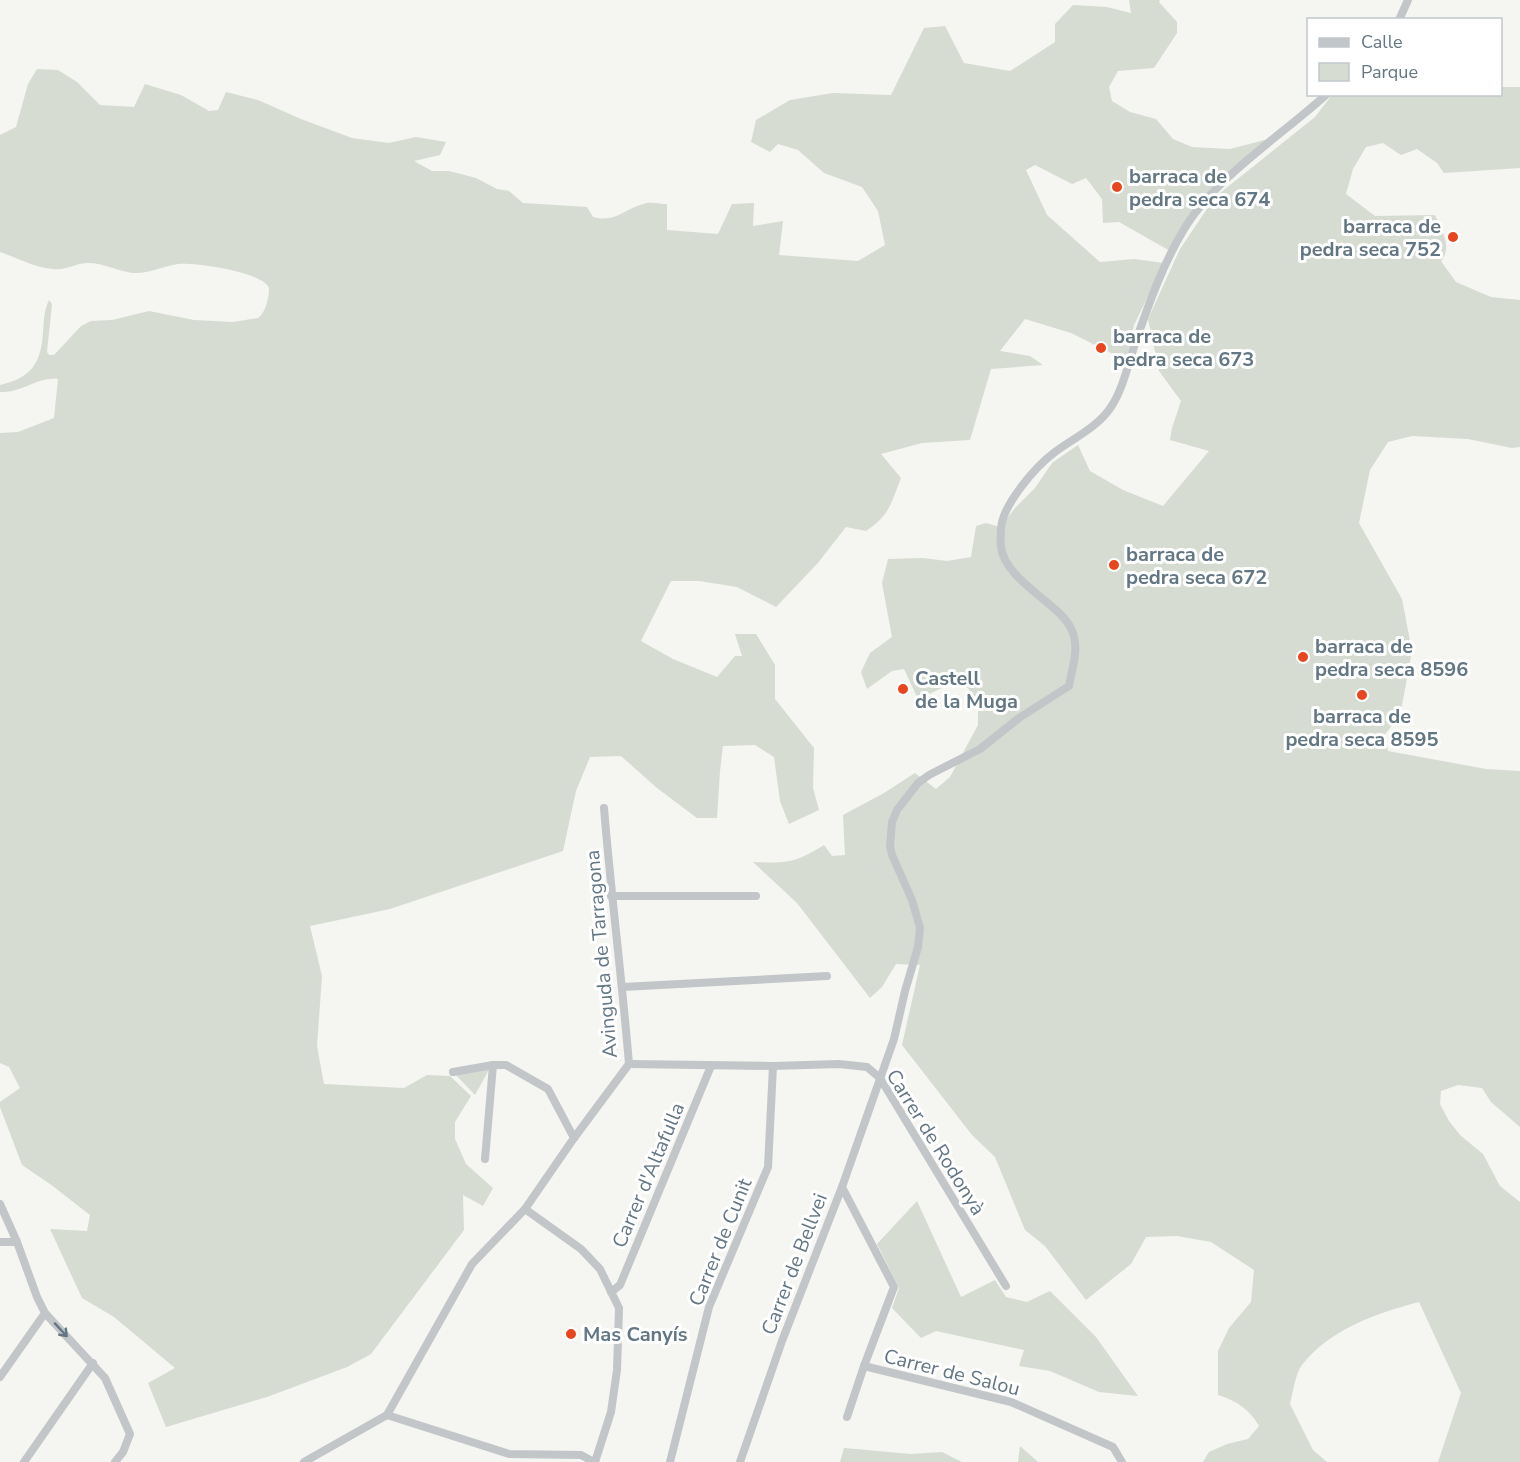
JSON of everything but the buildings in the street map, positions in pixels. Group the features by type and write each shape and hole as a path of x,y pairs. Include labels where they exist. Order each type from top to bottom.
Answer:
{"street":[{"path":"1400,18 1408,0"},
{"name":"Carrer de Bellvei","path":"740,1462 782,1341 842,1187 894,1039 918,947 920,928 912,900 896,867 890,846 892,822 897,810 918,783 929,775 980,749 1019,718 1069,686 1076,650 1073,633 1058,612 1028,586 1005,560 1001,548 1005,515 1015,497 1040,465 1053,453 1092,427 1110,409 1118,393 1145,313 1182,231 1198,207 1219,185 1325,96"},
{"name":"Avinguda de Tarragona","path":"387,1415 472,1264 525,1209 629,1064 604,808"},
{"path":"611,896 756,896"},
{"path":"623,987 827,976"},
{"name":"Carrer de Rodonyà","path":"629,1064 773,1066 839,1064 867,1067 880,1078 1006,1286"},
{"path":"485,1159 493,1065"},
{"path":"453,1072 506,1065 548,1089 574,1138"},
{"name":"Carrer d'Altafulla","path":"611,1292 620,1285 711,1066"},
{"name":"Carrer de Cunit","path":"670,1462 709,1307 768,1167 773,1066"},
{"path":"842,1187 894,1287 864,1366 848,1417"},
{"path":"0,1203 45,1313 105,1378 130,1434 123,1452 115,1462"},
{"path":"304,1462 387,1415 509,1454 581,1455 594,1462 611,1412 617,1370 619,1308 600,1269 581,1249 525,1209"},
{"path":"0,1242 17,1242"},
{"path":"1,1375 45,1313"},
{"path":"24,1462 93,1363"},
{"name":"Carrer de Salou","path":"864,1366 1011,1402 1113,1446 1122,1462"}],"green space":[{"path":"1129,0 1160,0 1159,2 1177,22 1177,33 1154,68 1118,71 1109,87 1112,101 1130,112 1156,119 1173,139 1192,147 1230,149 1284,135 1208,194 1170,251 1119,222 1103,223 1102,199 1086,178 1072,184 1035,165 1026,170 1047,215 1100,262 1134,259 1164,263 1134,325 1127,361 1071,333 1025,319 1000,351 1030,356 1043,365 991,369 970,440 922,443 881,454 901,478 885,514 866,531 846,527 817,564 776,607 737,587 699,581 671,581 641,641 673,659 717,677 735,656 742,656 735,634 756,634 775,665 775,699 814,748 813,788 819,810 789,824 780,801 774,757 755,745 723,746 717,818 697,818 657,788 621,756 590,757 576,791 563,851 390,909 310,926 322,976 317,1046 324,1084 404,1088 427,1075 450,1076 471,1096 455,1122 455,1139 466,1164 493,1188 483,1206 463,1195 464,1230 371,1354 347,1367 267,1397 166,1427 148,1383 175,1368 114,1317 82,1298 50,1229 87,1231 90,1215 22,1165 0,1107 0,1102 20,1088 9,1067 0,1063 0,433 18,432 54,418 58,379 44,380 8,392 0,392 0,385 27,374 37,361 42,343 44,316 49,300 52,304 47,352 49,355 54,355 81,326 91,321 112,320 149,311 194,320 233,322 258,318 266,304 269,288 255,277 213,266 178,264 133,273 88,263 52,269 0,252 0,135 16,127 28,84 37,69 58,70 77,82 100,105 134,107 145,84 181,95 209,111 218,110 226,92 258,100 352,138 389,143 416,137 446,142 440,155 414,161 432,171 449,171 476,178 497,189 509,191 523,203 587,207 593,217 613,217 646,203 667,204 667,230 718,234 732,204 754,203 753,226 783,221 779,255 858,261 885,245 878,211 862,187 824,173 798,150 778,144 770,152 751,142 756,120 790,100 833,93 891,95 924,28 945,26 964,63 1010,71 1055,42 1055,24 1073,5 1107,7 1131,13"},
{"path":"1502,87 1520,87 1520,168 1444,173 1437,163 1417,149 1401,155 1383,143 1366,147 1353,169 1346,194 1375,216 1435,215 1446,244 1441,261 1456,282 1491,297 1520,300 1520,447 1512,448 1468,439 1412,436 1388,442 1370,470 1359,523 1402,599 1412,651 1400,716 1385,734 1388,751 1486,769 1520,771 1520,1127 1491,1102 1482,1088 1458,1085 1441,1091 1440,1104 1460,1135 1483,1154 1500,1186 1520,1202 1520,1462 1438,1462 1461,1393 1419,1302 1371,1317 1340,1332 1313,1352 1302,1365 1296,1378 1290,1404 1313,1450 1327,1462 1203,1462 1209,1452 1227,1444 1248,1439 1259,1426 1242,1406 1218,1395 1218,1351 1229,1328 1251,1302 1254,1270 1211,1242 1177,1236 1146,1237 1131,1264 1086,1300 1045,1246 1025,1230 995,1157 972,1135 902,1045 920,965 896,964 882,987 870,998 797,903 753,862 790,861 805,856 824,845 832,856 845,855 843,815 915,773 936,789 950,777 978,725 978,706 968,688 955,682 918,699 904,669 892,671 867,689 861,672 870,653 892,637 882,583 888,559 923,558 947,561 971,557 976,526 986,523 1000,527 1035,488 1052,463 1078,445 1090,471 1123,490 1163,506 1209,451 1170,440 1181,401 1159,371 1148,319 1180,249 1215,197 1315,117 1331,96 1502,96"},
{"path":"491,1066 475,1095 454,1073"},
{"path":"917,1201 961,1297 995,1280 1006,1297 1027,1302 1050,1291 1096,1337 1138,1396 1099,1392 1050,1371 1019,1366 1024,1350 936,1331 921,1338 892,1308 899,1288 877,1244"},
{"path":"1020,1446 1038,1462 1018,1462"},
{"path":"844,1448 911,1454 942,1452 962,1462 840,1462"}],"place":[{"name":"barraca de pedra seca 674","path":"1117,187"},
{"name":"barraca de pedra seca 752","path":"1453,237"},
{"name":"barraca de pedra seca 673","path":"1101,348"},
{"name":"barraca de pedra seca 672","path":"1114,565"},
{"name":"barraca de pedra seca 8596","path":"1303,657"},
{"name":"Castell de la Muga","path":"903,689"},
{"name":"barraca de pedra seca 8595","path":"1362,695"},
{"name":"Mas Canyís","path":"571,1334"}]}
